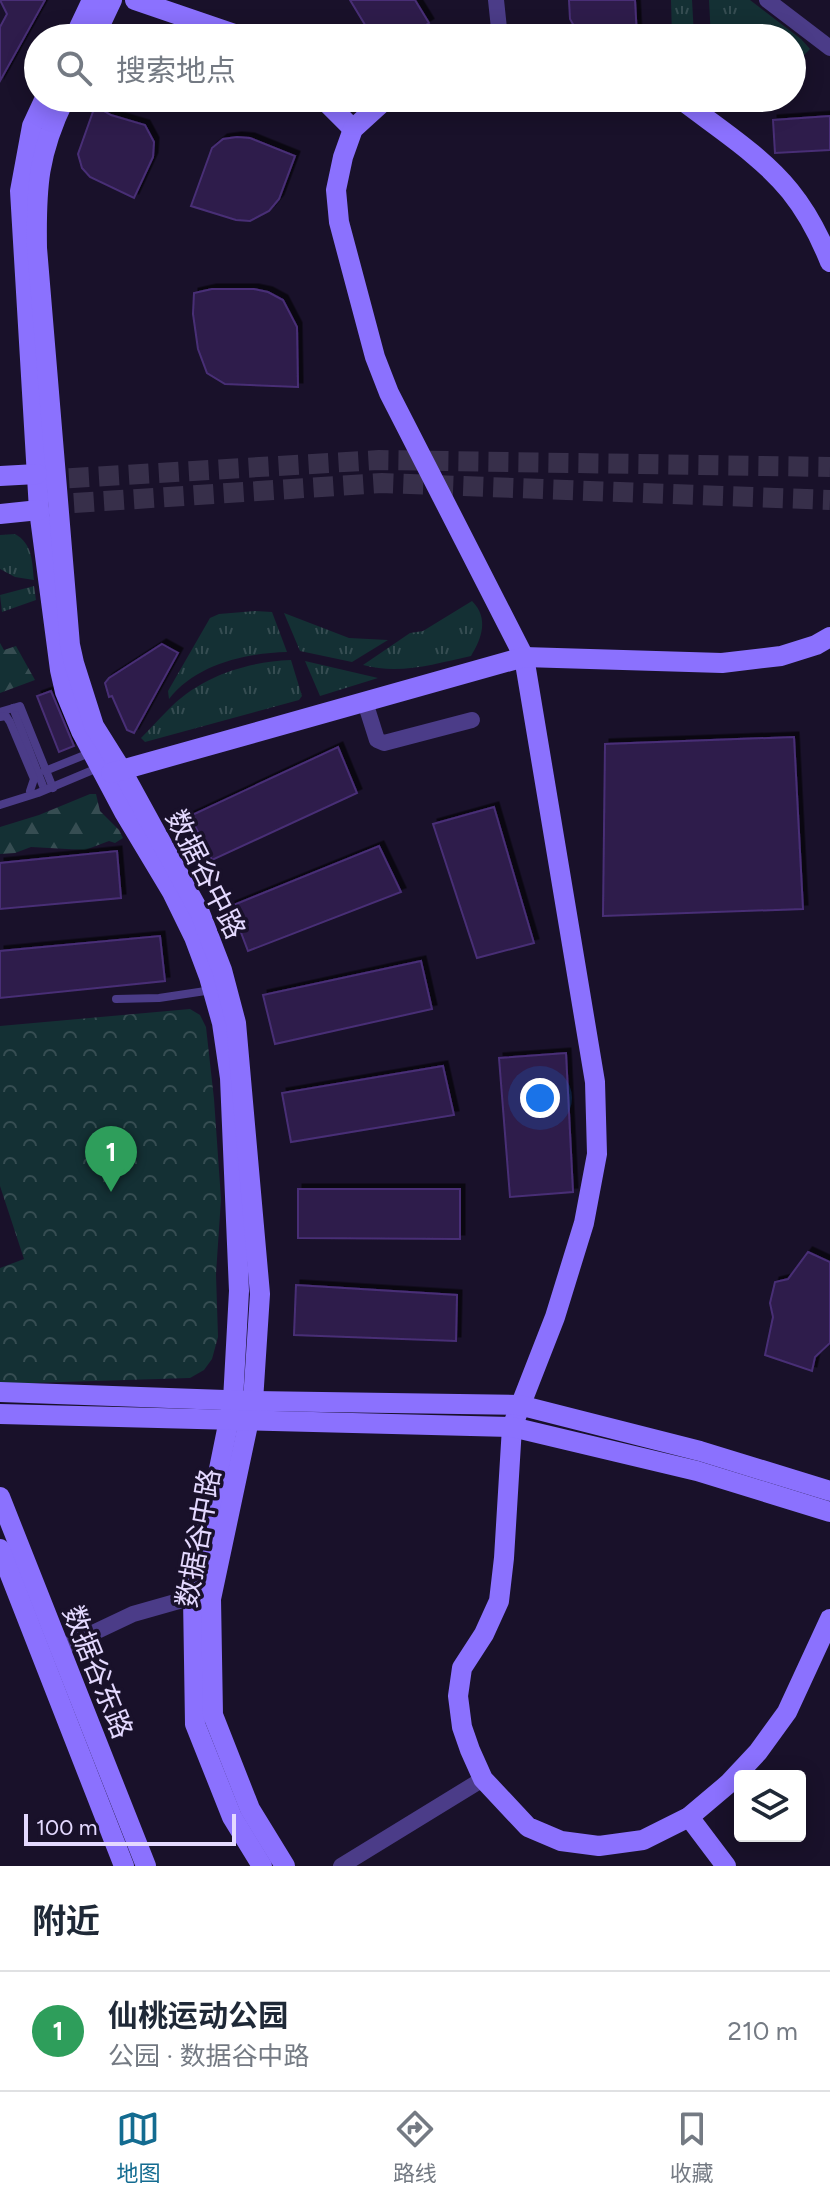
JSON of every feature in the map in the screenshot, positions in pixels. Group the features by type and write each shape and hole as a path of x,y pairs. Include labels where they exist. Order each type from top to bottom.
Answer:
{"street":[{"path":"81,24 92,0"},
{"path":"101,24 112,0"},
{"path":"135,0 205,24"},
{"path":"496,0 499,24"},
{"path":"767,0 798,24"},
{"path":"806,30 830,48"},
{"name":"数据谷中路","path":"38,112 32,126 20,191 39,510 60,670 65,692 81,731 200,913 222,970 236,1023 260,1294 211,1599 213,1715 250,1809 285,1866"},
{"name":"数据谷中路","path":"58,112 48,132 36,192 37,248 70,645 105,766 124,812 172,892 194,937 222,1023 230,1094 239,1291 240,1411 193,1597 195,1724 232,1817 262,1866"},
{"path":"336,112 353,129"},
{"path":"372,112 353,129 343,157 336,190 339,222 375,357 389,393 524,657 595,1082 597,1154 584,1223 555,1317 512,1427 499,1601 484,1634 462,1668 458,1696 462,1727 483,1779 528,1827 561,1841 599,1846 643,1840 689,1817 728,1784 758,1752 787,1712 830,1619"},
{"path":"696,112 790,191 819,235 830,262"},
{"path":"0,476 37,474"},
{"path":"0,514 39,510"},
{"path":"105,766 365,702 524,657 722,663 781,656 830,637"},
{"path":"365,702 377,740 384,743 472,720"},
{"path":"0,1392 240,1411 512,1427 697,1471 830,1512"},
{"path":"0,1414 519,1405 700,1451 830,1491"},
{"name":"数据谷东路","path":"0,1497 146,1866"},
{"name":"数据谷东路","path":"0,1549 124,1866"},
{"path":"59,1649 133,1614 193,1597"},
{"path":"341,1866 483,1779"},
{"path":"689,1817 726,1866"}],"lane":[{"path":"0,714 20,706 49,786"},
{"path":"13,708 49,786"},
{"path":"0,714 10,722 34,779 30,791"},
{"path":"45,771 105,766"},
{"path":"0,803 105,766"},
{"path":"0,803 49,786"},
{"path":"116,999 159,998 213,990"}],"green space":[{"path":"671,0 692,0 693,24 672,24"},
{"path":"709,0 750,0 781,24 710,24"},
{"path":"15,534 28,548 34,580 15,577 0,569 0,535"},
{"path":"34,586 36,600 2,612 0,595"},
{"path":"472,601 481,614 482,628 471,656 404,669 363,665 410,633 423,631"},
{"path":"272,612 287,652 239,658 207,669 180,687 169,699 168,691 210,618 219,614"},
{"path":"284,613 349,638 388,640 352,662 300,651"},
{"path":"0,643 4,650 16,646 35,680 0,693"},
{"path":"291,660 302,696 299,700 145,742 141,738 180,699 208,680 240,668"},
{"path":"305,661 378,678 320,696"},
{"path":"96,794 100,811 123,838 85,850 31,847 0,854 0,827"},
{"path":"190,1009 200,1015 206,1027 221,1199 216,1274 218,1337 212,1359 204,1370 190,1378 0,1384 0,1268 24,1259 0,1186 0,1026"}],"building":[{"path":"0,0 45,0 32,24 24,24 24,38 0,81 0,27 7,14"},
{"path":"350,0 415,0 429,23 427,24 365,24"},
{"path":"569,0 635,0 636,24 573,24"},
{"path":"93,112 106,112 145,125 154,142 153,157 134,198 90,177 82,168 78,154"},
{"path":"830,116 830,150 775,153 773,120"},
{"path":"250,138 295,156 279,199 269,211 250,221 236,220 191,206 212,148 223,139"},
{"path":"212,289 254,289 283,300 297,327 298,387 225,384 207,373 198,349 193,314 194,293"},
{"path":"162,644 178,653 134,733 127,730 105,683"},
{"path":"51,691 74,746 59,752 37,696"},
{"path":"794,737 803,909 603,916 605,744"},
{"path":"338,747 357,793 212,860 190,816"},
{"path":"494,807 534,943 477,958 433,824"},
{"path":"379,846 401,892 248,951 231,906"},
{"path":"117,851 121,898 0,909 0,863"},
{"path":"160,936 165,981 0,998 0,951"},
{"path":"421,961 432,1009 275,1044 263,995"},
{"path":"566,1053 573,1192 510,1197 499,1058"},
{"path":"443,1066 454,1115 291,1142 282,1093"},
{"path":"298,1189 460,1189 460,1239 298,1238"},
{"path":"808,1252 830,1262 830,1343 815,1357 812,1371 765,1355 773,1317 770,1303 775,1282 788,1279"},
{"path":"296,1285 457,1295 456,1341 294,1335"}],"tunnel":[{"path":"39,480 379,460 830,467"},
{"path":"44,505 382,483 830,500"}],"place":[{"name":"仙桃运动公园","path":"111,1192"}]}
